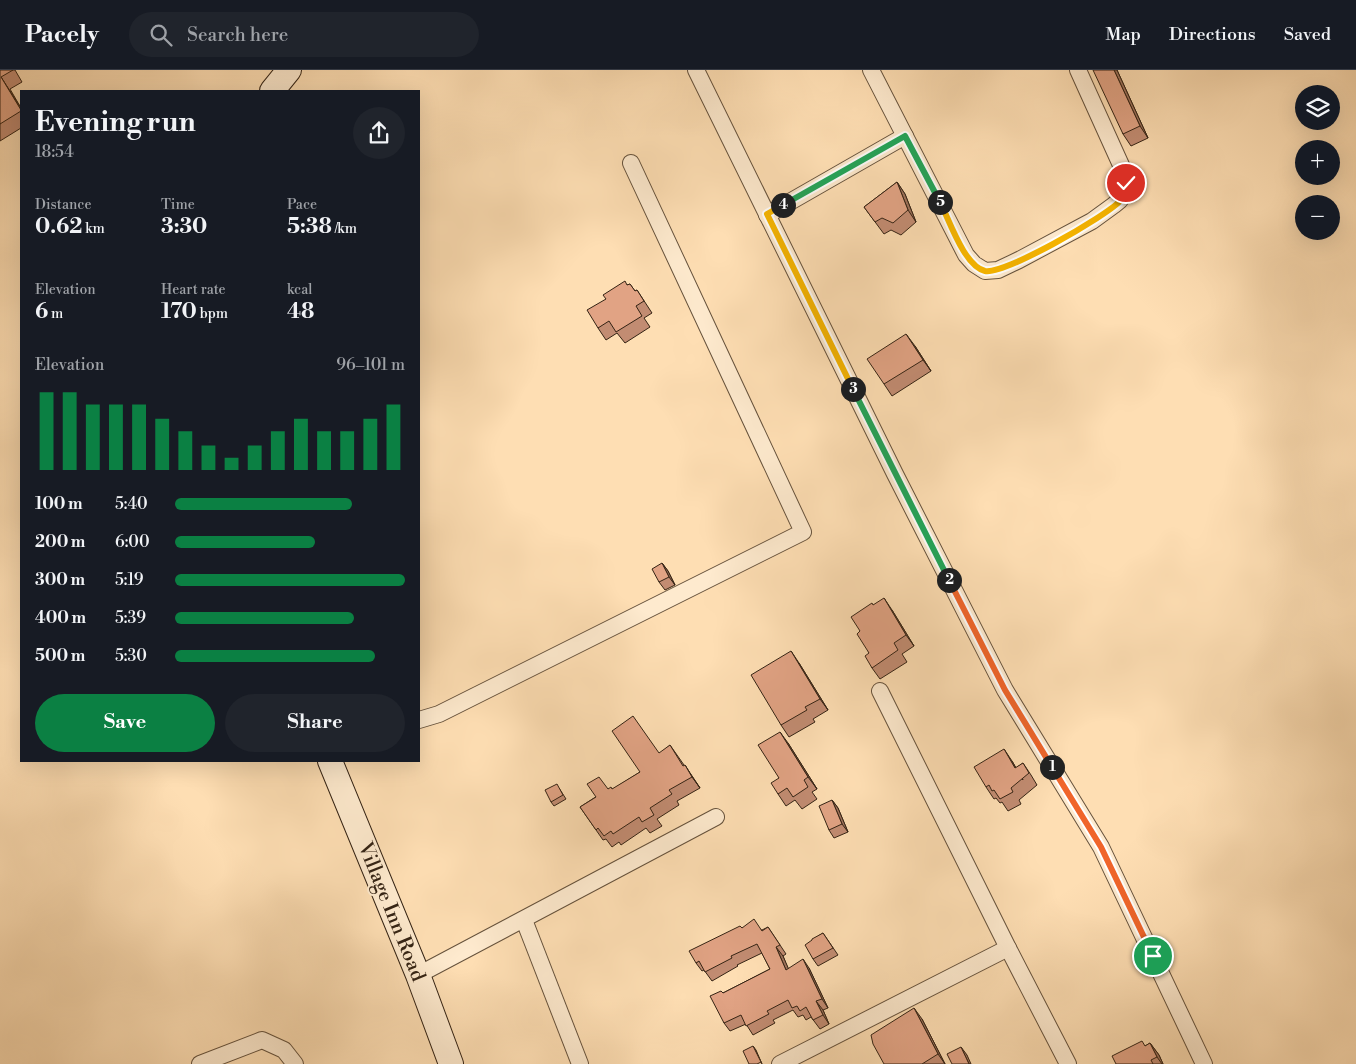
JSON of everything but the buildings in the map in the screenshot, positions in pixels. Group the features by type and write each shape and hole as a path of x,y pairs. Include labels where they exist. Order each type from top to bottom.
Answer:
{"street":[{"path":"273,90 289,70"},
{"path":"696,70 895,474 1005,690 1101,847 1204,1064"},
{"path":"871,70 966,255 984,271 998,270 1052,244 1092,221 1120,200 1125,192 1125,174 1078,70"},
{"path":"767,214 905,136"},
{"path":"420,720 439,714 803,532 631,162"},
{"path":"880,691 1068,1064"},
{"name":"Village Inn Road","path":"330,762 418,975 451,1064"},
{"path":"418,975 716,817"},
{"path":"524,920 580,1064"},
{"path":"780,1064 1008,948"},
{"path":"200,1064 262,1040 284,1050 295,1064"}],"route":[{"path":"1126,183 1125,192 1120,200 1106,212 1052,244 998,270 984,271 966,255 905,136 767,214 895,474 1005,690 1101,847 1153,956"}]}
